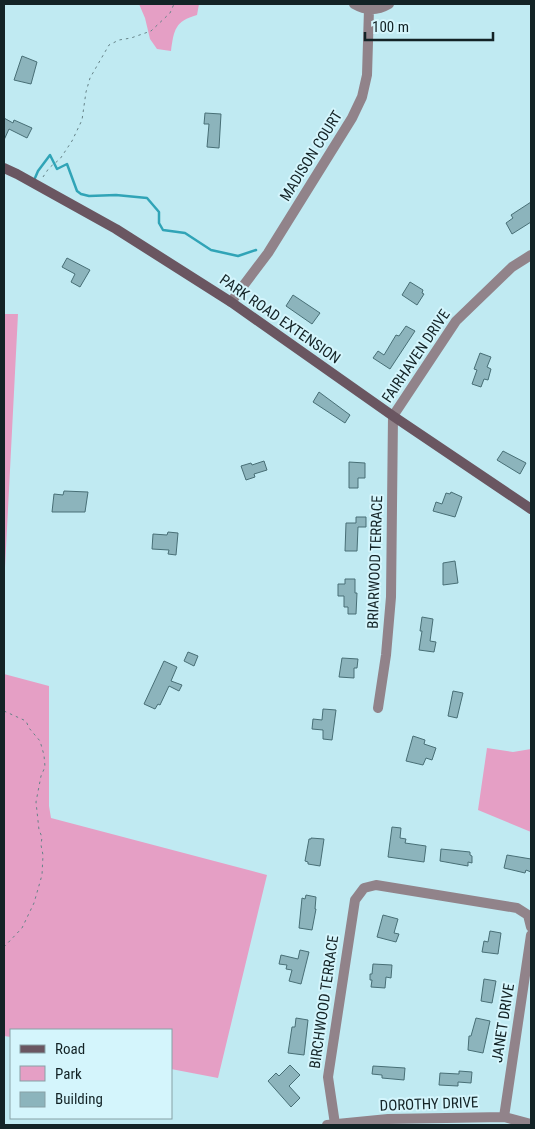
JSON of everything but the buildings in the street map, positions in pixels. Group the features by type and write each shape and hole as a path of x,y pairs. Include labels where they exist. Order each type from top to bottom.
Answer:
{"street":[{"path":"354,4 369,10 378,9 388,4"},
{"name":"MADISON COURT","path":"231,302 268,253 352,118 362,97 367,75 369,10"},
{"name":"PARK ROAD EXTENSION","path":"4,168 40,186 116,230 231,302 531,510"},
{"name":"FAIRHAVEN DRIVE","path":"393,416 456,321 512,267 531,255"},
{"name":"BRIARWOOD TERRACE","path":"378,708 392,597 393,416"},
{"name":"BIRCHWOOD TERRACE","path":"331,1125 328,1076 355,900 364,888 376,885 517,908 528,915 531,926"},
{"name":"JANET DRIVE","path":"504,1117 531,935"},
{"name":"DOROTHY DRIVE","path":"331,1125 504,1117 531,1124"}],"path":[{"path":"40,186 49,168 60,159 82,120 90,78 109,45 119,40 151,31 170,13 174,4"},
{"path":"4,711 26,721 29,728 40,741 45,767 41,776 36,802 39,830 42,838 42,875 34,903 22,928 4,947"}],"green space":[{"path":"139,4 199,4 197,15 184,20 177,27 171,51 157,49 150,39 145,18"},
{"path":"4,314 18,314 4,587"},
{"path":"4,674 49,686 49,806 51,818 267,875 218,1078 172,1069 172,1029 10,1029 10,1037 4,1036"},
{"path":"487,748 513,752 531,749 531,832 478,810"}],"waterway":[{"path":"35,178 50,155 57,169 67,164 77,191 81,194 89,196 116,195 147,198 159,212 159,223 163,230 185,233 211,250 238,256 256,250"}]}
